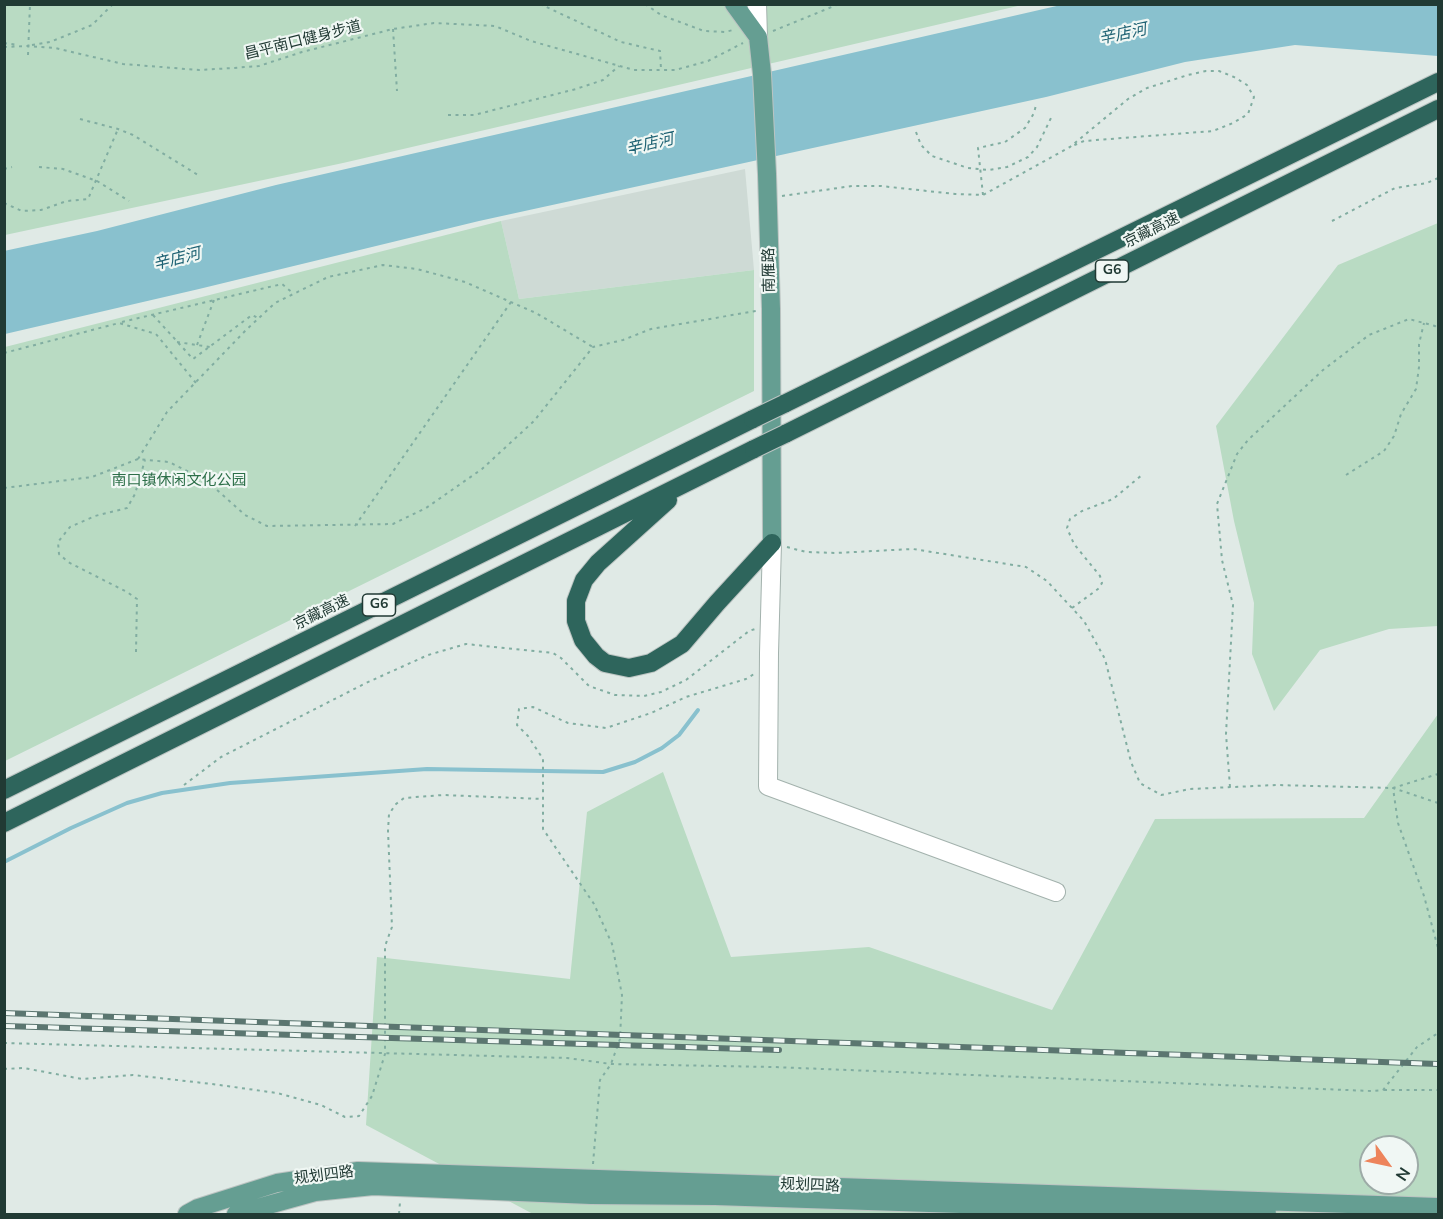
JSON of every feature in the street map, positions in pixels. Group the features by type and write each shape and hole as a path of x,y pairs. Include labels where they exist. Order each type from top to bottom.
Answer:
{"highway":[{"name":"京藏高速","path":"4,790 1438,82"},
{"name":"京藏高速","path":"690,481 1438,109"},
{"path":"690,481 636,527 598,563 584,580 576,601 576,621 583,640 605,663 629,668 651,663 682,644 772,543"},
{"name":"G6","path":"4,823 690,481"}],"main road":[{"path":"734,4 754,30"},
{"name":"南雁路","path":"754,30 762,74 768,198 772,543"},
{"name":"规划四路","path":"187,1215 198,1208 277,1183 358,1172 1438,1206"},
{"name":"规划四路","path":"236,1215 315,1192 373,1186 591,1195 726,1197 1267,1215"}],"street":[{"path":"754,30 757,4"},
{"path":"772,543 768,664 768,786 1056,891"}],"path":[{"path":"28,56 30,4"},
{"path":"28,46 50,42 93,25 113,4"},
{"path":"540,4 621,42 660,51 661,70"},
{"path":"645,4 661,15 704,31 754,30"},
{"name":"昌平南口健身步道","path":"4,45 56,48 123,64 199,70 259,66 302,52 393,29 434,23 495,26 531,41 634,70 675,70 708,61 735,46 754,30 839,4"},
{"path":"393,29 397,91"},
{"path":"448,115 474,115 576,89 603,80 619,66"},
{"path":"768,198 852,186 881,186 983,195 1084,141 1213,131 1248,114 1254,97 1247,85 1219,71 1188,75 1147,88 1128,99 1070,147"},
{"path":"983,195 978,148 1005,142 1025,128 1036,105"},
{"path":"916,132 921,145 932,156 968,168 989,171 1006,167 1028,157 1037,147 1051,118"},
{"path":"80,119 133,135 198,175"},
{"path":"4,203 22,211 41,210 67,201 88,199 118,129"},
{"path":"4,168 12,167"},
{"path":"39,167 63,170 97,181 129,201"},
{"path":"1332,221 1395,188 1427,183 1438,178"},
{"path":"138,459 167,412 259,318 275,303 328,277 383,265 417,269 465,282 536,313 593,347"},
{"path":"4,353 119,322 282,284 294,294"},
{"path":"197,345 214,300"},
{"path":"355,526 511,302"},
{"path":"4,488 92,477 138,459 170,462 217,490 245,515 267,526 393,524 426,508 482,469 534,421 593,347 623,340 651,329 771,309"},
{"path":"153,315 193,360 252,315 259,318"},
{"path":"1230,787 1226,734 1233,605 1222,560 1217,504 1237,454 1248,440 1323,370 1369,335 1409,319 1438,329"},
{"path":"119,322 156,334 196,382"},
{"path":"1346,475 1384,451 1394,436 1401,414 1416,389 1419,344 1424,323"},
{"path":"177,342 210,347"},
{"path":"136,652 136,599 127,592 68,562 59,554 58,542 70,527 95,516 127,508 135,494 146,460"},
{"path":"1072,608 1098,589 1102,583 1100,576 1074,544 1067,528 1070,519 1113,499 1142,475"},
{"path":"772,543 815,552 913,549 1026,567 1047,581 1084,621 1106,659 1131,762 1140,783 1161,795 1190,789 1276,785 1393,788 1438,802"},
{"path":"184,785 221,757 428,654 466,644 553,653 589,686 615,695 644,696 661,692 686,680 749,631 769,624"},
{"path":"592,1179 600,1080 611,1064 620,1039 622,995 612,944 594,904 543,829 543,759 528,736 518,726 519,709 533,707 568,723 606,728 651,713 686,697 746,680 768,664"},
{"path":"1393,788 1438,774"},
{"path":"1393,788 1398,823 1424,896 1438,948"},
{"path":"4,1069 24,1068 82,1079 133,1075 245,1088 278,1093 321,1105 345,1118 359,1116 372,1096 385,1054 385,946 392,927 389,814 404,798 443,795 543,799"},
{"path":"1434,931 1438,932"},
{"path":"1383,1090 1417,1047 1438,1033"},
{"path":"4,1044 567,1058 611,1064 773,1067 1246,1088 1438,1090"}],"shaded area":[{"path":"745,169 754,270 519,299 501,221"}],"green space":[{"path":"4,5 1022,5 343,163 5,235"},
{"name":"南口镇休闲文化公园","path":"501,221 519,299 754,270 754,391 5,761 5,347"},
{"path":"1438,223 1438,626 1389,629 1320,650 1274,711 1252,654 1254,603 1234,521 1216,426 1338,265"},
{"path":"1438,714 1438,1214 533,1214 366,1125 377,957 570,979 587,812 663,772 731,957 869,947 1052,1010 1155,819 1364,818"}],"water":[{"name":"辛店河","path":"1061,5 1438,5 1438,56 1295,45 1185,62 1046,97 479,221 5,334 4,251 97,231 276,185"}],"waterway":[{"path":"4,862 127,803 162,793 230,783 427,769 603,772 635,762 662,748 679,735 698,710"}],"railway":[{"path":"4,1013 1438,1064"},
{"path":"4,1026 779,1050"}]}
